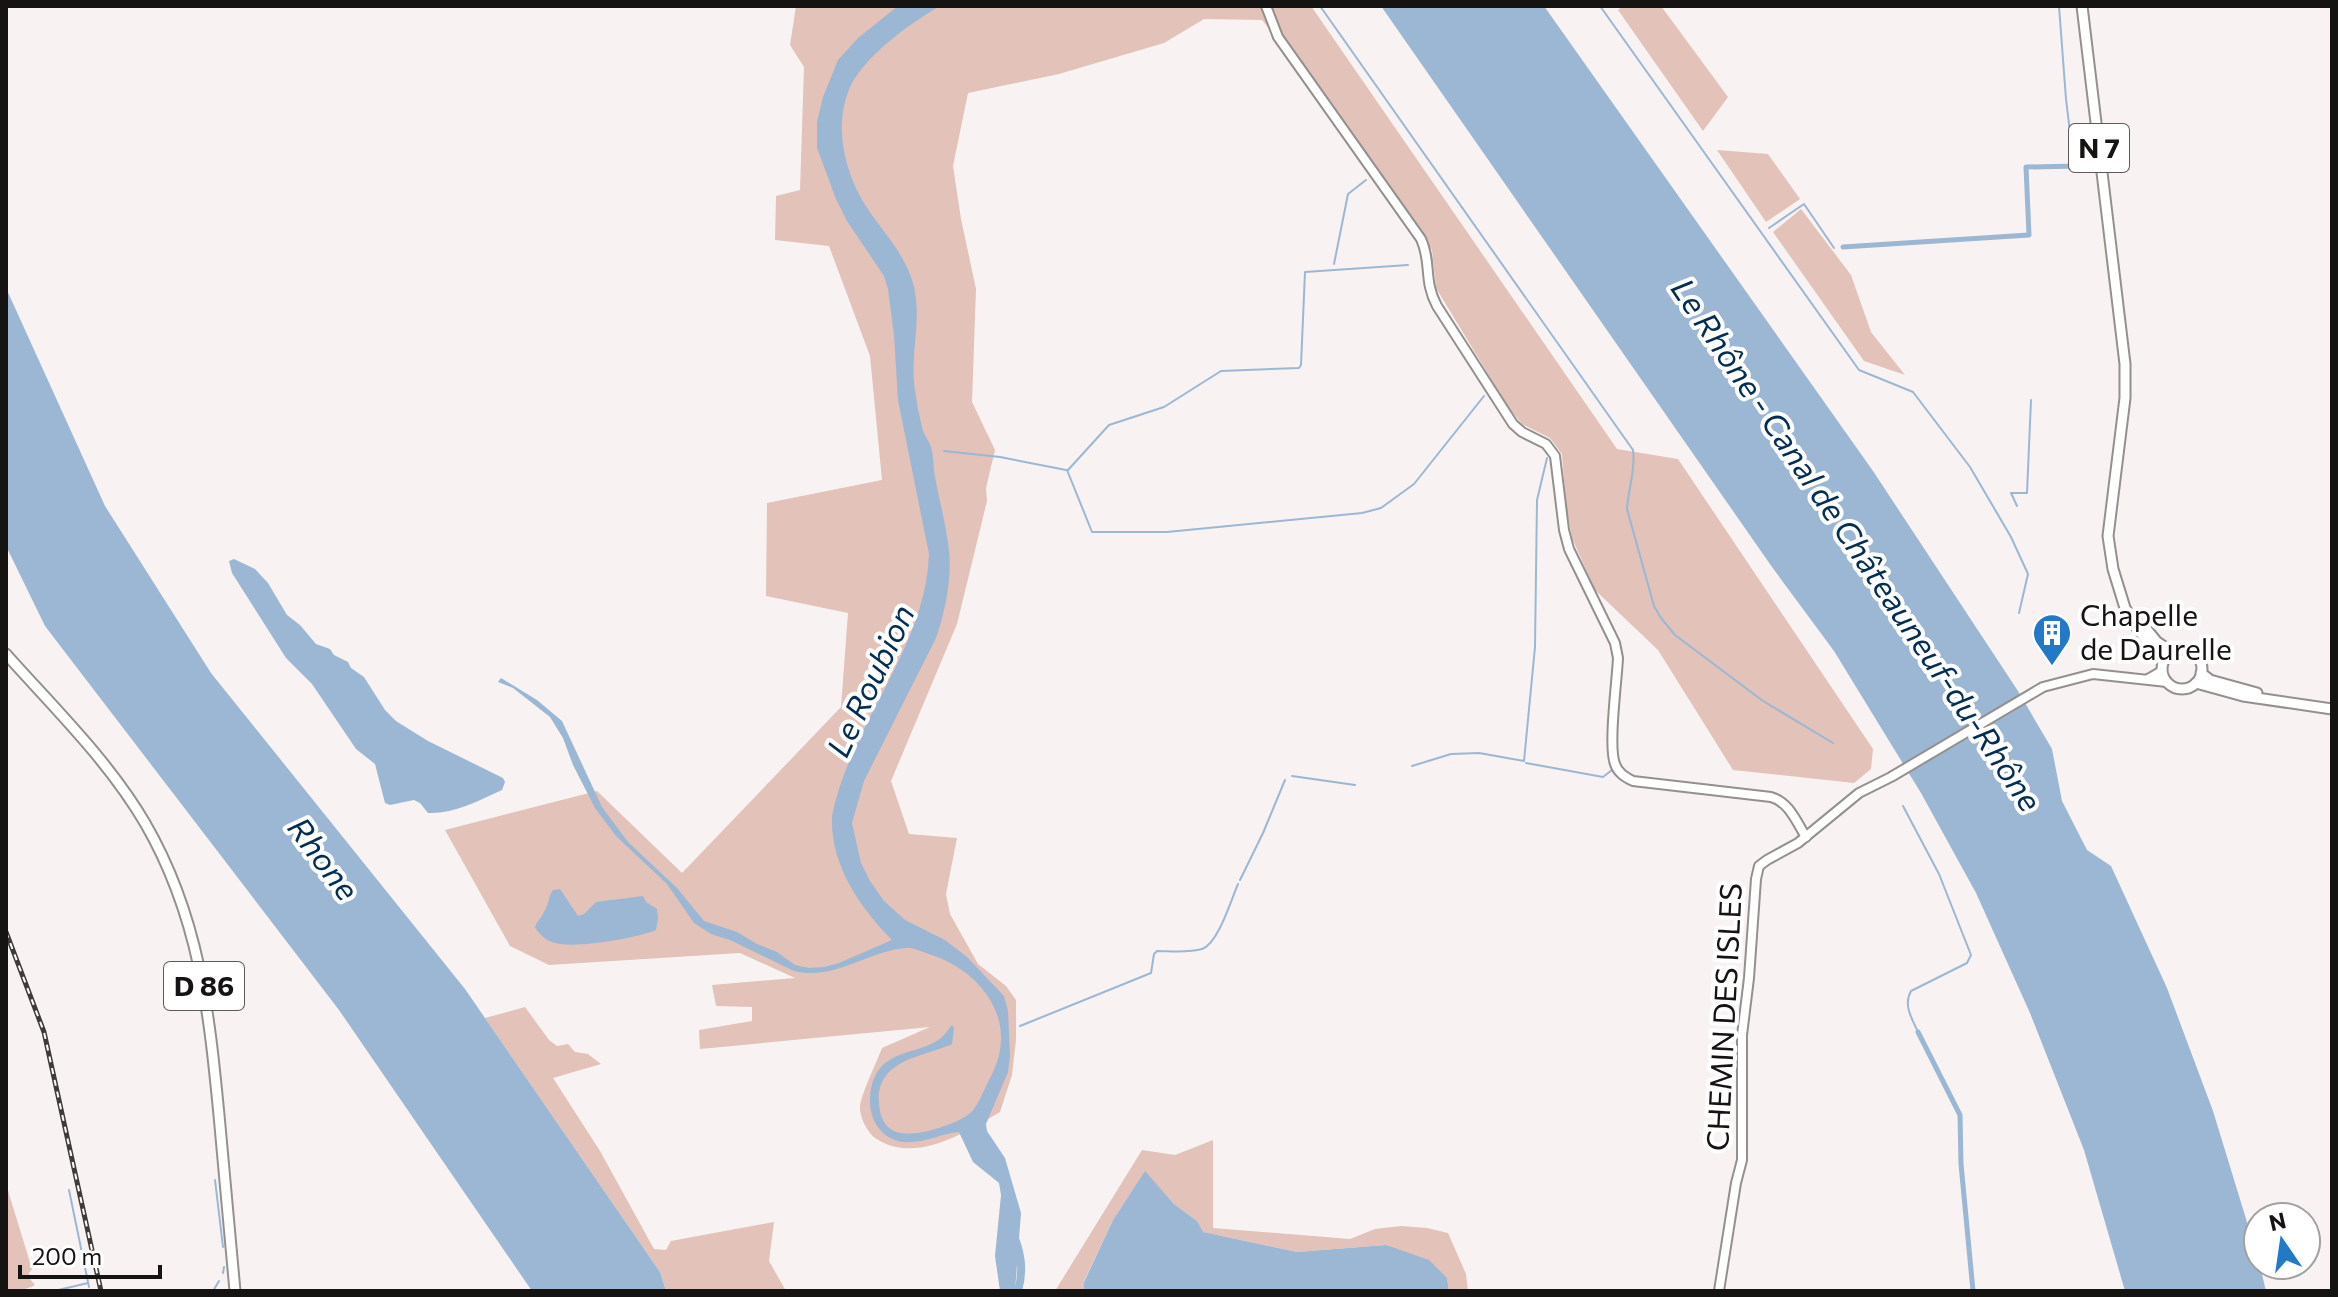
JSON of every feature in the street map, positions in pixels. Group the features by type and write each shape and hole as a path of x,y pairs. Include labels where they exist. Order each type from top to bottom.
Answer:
{"main road":[{"name":"N 7","path":"2082,6 2125,364 2125,398 2108,536 2113,569 2125,608 2163,666"},
{"name":"N 7","path":"2113,569 2137,619 2157,642 2172,652"},
{"name":"D 86","path":"6,646 64,719"},
{"path":"2181,649 2192,651 2201,663 2199,678 2183,689 2167,682 2163,666 2172,652 2181,649"},
{"name":"D 86","path":"6,654 119,784 144,822 178,891 204,982 235,1291"},
{"path":"2199,678 2243,696 2332,706"}],"street":[{"path":"1266,6 1278,37 1421,239 1426,250 1428,286 1437,306 1513,424 1552,449 1569,549 1615,643 1618,658 1612,750 1621,774 1633,781 1781,800 1806,837"},
{"path":"2143,680 2163,666"},
{"name":"CHEMIN DES ISLES","path":"1719,1291 1742,1160 1742,1035 1759,866 1806,837 1859,793 2051,684 2093,674 2167,682"}],"shaded area":[{"path":"796,6 1311,6 1617,449 1678,459 1873,749 1871,769 1854,783 1733,770 1658,650 1595,590 1572,538 1562,454 1550,438 1522,424 1508,407 1436,288 1432,250 1338,114 1262,20 1204,19 1164,43 1059,74 968,93 953,166 976,289 972,402 995,450 986,488 987,501 957,624 891,781 909,834 957,838 946,894 950,914 978,964 1006,986 1016,1000 1012,1075 1000,1112 955,1137 923,1147 890,1145 869,1132 860,1106 882,1048 930,1027 700,1049 699,1030 752,1021 752,1007 716,1006 712,985 795,978 740,953 549,965 510,946 445,830 597,791 682,873 841,707 848,613 766,596 767,503 882,480 870,356 829,246 775,240 776,196 800,190 804,67 790,45"},
{"path":"1623,6 1661,6 1728,97 1703,131 1618,10"},
{"path":"1717,150 1768,154 1800,199 1766,222"},
{"path":"1801,209 1851,275 1871,332 1905,375 1864,361 1773,232"},
{"path":"525,1007 557,1046 568,1044 575,1052 588,1054 601,1064 553,1078 600,1151 654,1249 666,1250 671,1241 774,1222 769,1261 786,1291 666,1291 660,1272 485,1018"},
{"path":"1213,1140 1213,1228 1350,1239 1375,1229 1401,1226 1448,1233 1466,1274 1468,1291 1449,1291 1447,1278 1386,1245 1297,1252 1202,1232 1197,1221 1174,1204 1145,1172 1113,1220 1084,1281 1084,1291 1055,1291 1142,1150 1175,1155"},
{"path":"6,1184 32,1269 30,1279 35,1285 13,1291 6,1291"}],"water":[{"path":"898,6 940,6 901,32 863,67 844,105 843,146 855,186 901,257 915,292 914,383 923,431 933,454 948,543 949,579 936,638 864,781 852,823 861,863 884,901 905,920 945,940 967,957 1004,996 1008,1011 1008,1072 986,1124 987,1131 1005,1158 1021,1213 1015,1291 1000,1291 995,1256 1001,1195 999,1183 973,1162 959,1132 917,1142 902,1142 880,1130 870,1107 873,1082 884,1064 932,1044 952,1025 952,1044 904,1062 885,1077 880,1089 881,1116 892,1130 909,1134 952,1123 973,1110 999,1056 1001,1036 991,1001 980,986 948,962 912,948 892,950 837,969 809,973 794,971 711,934 694,923 667,884 616,836 595,808 550,717 513,688 498,682 501,678 537,700 562,721 602,807 628,842 677,888 704,921 737,932 795,965 809,968 839,963 892,940 869,914 849,884 836,851 832,816 854,750 915,622 925,589 929,554 898,400 888,289 884,276 836,199 817,148 817,122 838,60 858,38"},
{"name":"Le Rhône - Canal de Châteauneuf-du-Rhône","path":"1381,6 1544,6 1873,471 2018,691 2052,749 2062,801 2087,850 2111,866 2167,988 2213,1111 2242,1206 2242,1281 2264,1281 2266,1291 2125,1291 2084,1150 2030,1013 1976,893 1921,793 1834,651 1772,567"},
{"name":"Rhone","path":"6,288 105,506 211,673 465,989 660,1272 666,1291 532,1291 339,1010 45,626 6,546"},
{"path":"234,559 255,569 268,583 287,615 316,644 330,649 364,677 385,710 396,721 428,741 503,778 502,790 466,806 438,813 428,813 414,800 390,805 385,803 375,764 356,749 312,684 286,658 232,573 229,561"},
{"path":"560,889 578,916 596,902 643,896 657,909 656,930 591,944 552,942 535,928 553,890"},
{"path":"1145,1171 1174,1204 1197,1221 1203,1232 1297,1252 1386,1245 1429,1260 1447,1278 1449,1291 1084,1291 1084,1282 1113,1220"}],"waterway":[{"path":"1320,6 1633,450 1627,509 1654,606 1661,618 1675,635 1763,701 1833,743"},
{"path":"1600,6 1859,370 1913,392 1970,467 2011,537 2028,574 2019,613"},
{"path":"2059,6 2074,166"},
{"path":"1843,247 2029,235 2026,167 2079,166"},
{"path":"1334,264 1348,194 1366,180"},
{"path":"1769,228 1804,204 1834,248"},
{"path":"1068,470 1109,425 1164,407 1221,371 1299,368 1305,272 1408,265"},
{"path":"1067,470 1092,532 1167,532 1362,513 1381,508 1414,484 1484,396"},
{"path":"2017,506 2011,493 2027,493 2031,400"},
{"path":"944,451 1000,457 1066,470"},
{"path":"1412,766 1451,754 1479,753 1524,761 1535,647 1537,500 1547,458"},
{"path":"1526,763 1603,777 1612,770"},
{"path":"1292,776 1355,785"},
{"path":"1240,880 1285,780"},
{"path":"1903,806 1939,874 1971,955 1967,963 1911,991 1908,1007 1918,1032"},
{"path":"1020,1026 1151,973 1157,951 1202,949 1219,930 1238,884"},
{"path":"1918,1032 1960,1115 1961,1164 1973,1291"},
{"path":"215,1180 223,1247"},
{"path":"69,1190 89,1287"},
{"name":"Le Roubion","path":"1016,1241 1021,1266 1018,1291"},
{"path":"223,1273 224,1267"},
{"path":"213,1291 219,1281"},
{"path":"54,1291 88,1283"}],"railway":[{"path":"6,932 44,1032 101,1291"}],"place":[{"name":"Chapelle de Daurelle","path":"2052,667"}]}
